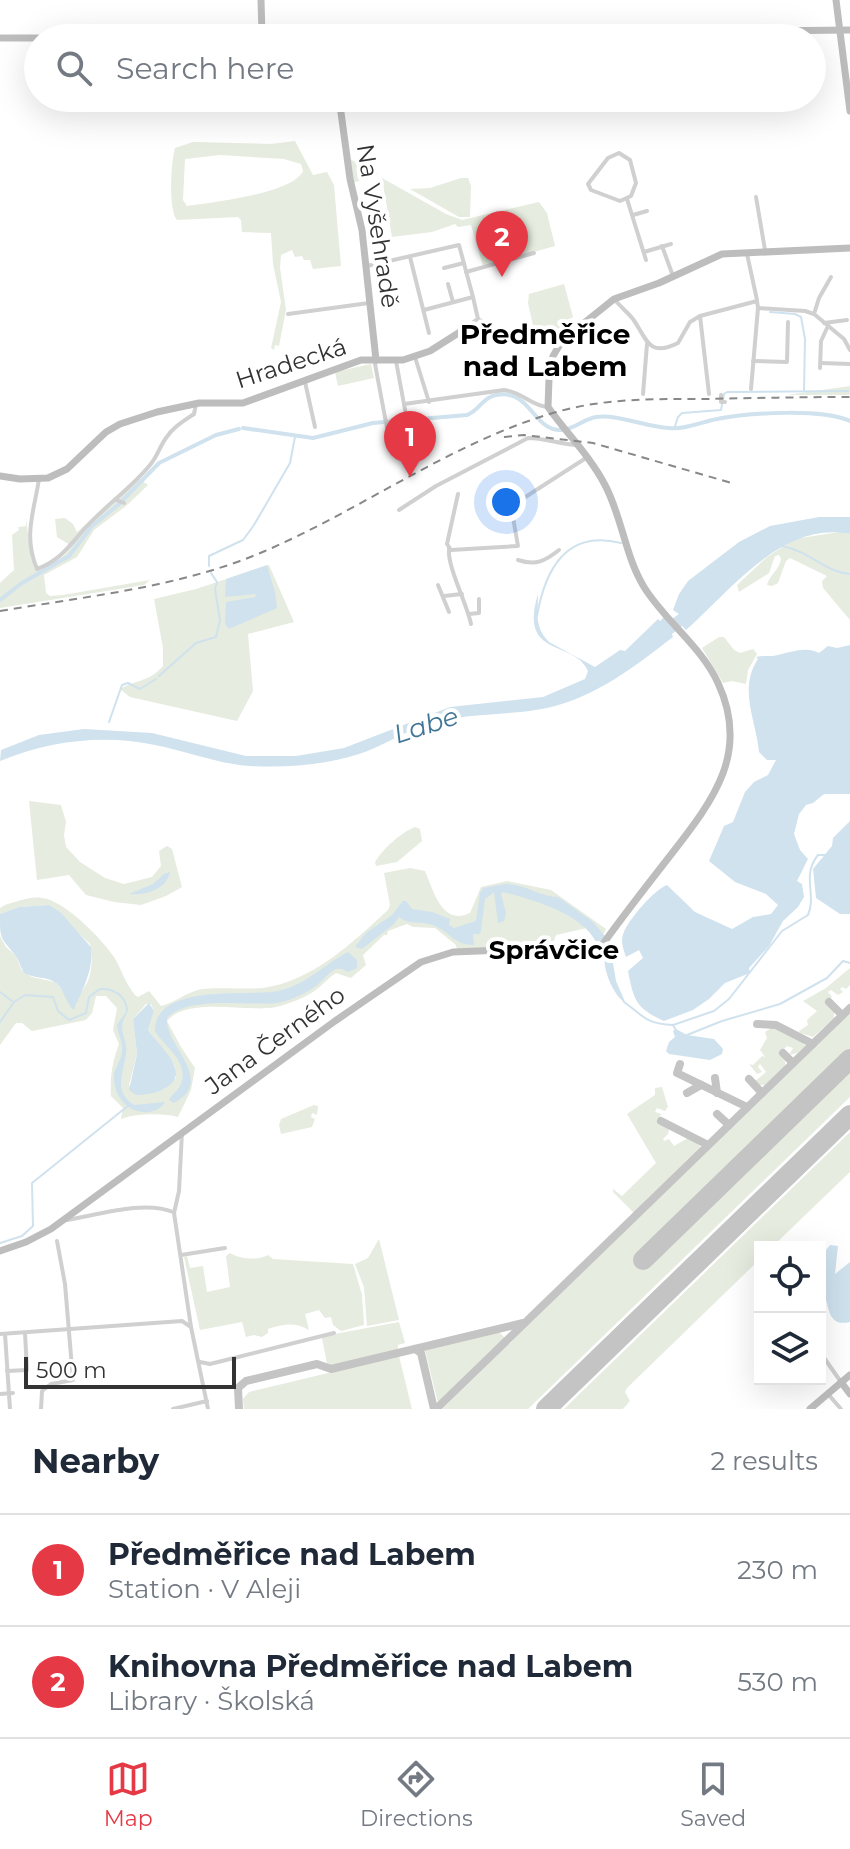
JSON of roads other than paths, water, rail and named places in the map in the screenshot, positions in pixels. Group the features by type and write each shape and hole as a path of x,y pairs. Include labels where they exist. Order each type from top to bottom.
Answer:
{"street":[{"path":"261,0 262,24"},
{"path":"836,0 850,111"},
{"path":"826,30 850,30"},
{"path":"0,38 24,38"},
{"name":"Na Vyšehradě","path":"341,112 367,266 376,360"},
{"path":"616,153 626,155 631,162 636,186 627,199 613,200 591,190 588,185 588,180 616,153"},
{"path":"756,197 765,253"},
{"path":"627,199 646,260"},
{"path":"633,215 647,211"},
{"path":"644,252 671,244"},
{"path":"367,266 459,245 478,319 511,338"},
{"path":"662,246 673,276"},
{"path":"585,450 548,407 546,398 553,356 561,343 614,299 722,254 850,248"},
{"path":"747,252 758,308 751,389"},
{"path":"466,272 534,253"},
{"path":"410,257 429,333"},
{"path":"444,268 464,263"},
{"path":"814,314 831,277"},
{"path":"448,284 453,302"},
{"path":"424,310 473,297"},
{"path":"614,299 631,316 647,344 643,394"},
{"path":"647,344 662,348 678,343 690,322 700,316 757,301"},
{"path":"288,314 371,303"},
{"path":"758,308 814,314 844,339 850,350"},
{"path":"700,316 709,394"},
{"path":"460,332 478,319"},
{"path":"826,324 847,320"},
{"path":"753,361 787,366 788,322"},
{"path":"826,324 821,341 821,366 850,364"},
{"path":"460,332 479,328 511,338 561,343"},
{"name":"Hradecká","path":"39,479 67,469 106,432 120,424 196,404 243,403 345,364 415,357 460,332"},
{"path":"529,341 548,349 553,356"},
{"path":"415,357 429,402"},
{"path":"376,360 387,428"},
{"path":"396,361 406,415"},
{"path":"304,380 315,427"},
{"path":"404,404 504,390 517,392 537,406 548,407"},
{"path":"721,395 724,402"},
{"path":"0,476 39,479 31,512 29,542 37,569 67,552 89,524 120,501 152,463 176,426 194,414 196,404"},
{"path":"399,510 436,486 528,438 540,438 585,450"},
{"path":"499,514 585,450"},
{"name":"Jana Černého","path":"0,1251 35,1238 61,1221 335,1021 427,959 453,952 597,947 707,808 727,765 730,735 724,699 707,664 638,577 610,496 585,450"},
{"path":"458,494 447,544 450,550 448,555 471,624"},
{"path":"450,550 518,546 511,506"},
{"path":"518,560 535,564 559,550"},
{"path":"438,585 449,612"},
{"path":"443,597 462,594"},
{"path":"469,614 479,613 479,599"},
{"path":"182,1132 179,1191 174,1213 191,1327 208,1409"},
{"path":"61,1221 122,1209 163,1208 174,1213"},
{"path":"41,1409 42,1391 51,1384 73,1380 65,1284 57,1241"},
{"path":"181,1255 225,1248"},
{"path":"182,1321 189,1312"},
{"path":"10,1409 11,1393 2,1334 182,1321 191,1327"},
{"path":"7,1371 27,1370 25,1333"},
{"path":"200,1362 210,1364 334,1333"},
{"path":"826,1361 850,1394"},
{"path":"810,1409 850,1375"},
{"path":"0,1394 11,1393"},
{"path":"828,1394 841,1409"},
{"path":"173,1409 207,1401"}],"water":[{"name":"Labe","path":"819,517 850,517 850,534 826,533 802,538 780,548 759,562 686,630 682,626 672,634 673,637 629,670 598,689 565,703 432,723 359,754 305,765 238,765 155,745 116,740 56,744 0,761 1,750 39,735 84,729 152,733 246,756 296,756 344,748 450,707 543,697 585,679 588,671 581,661 550,645 535,629 538,594 538,620 544,636 549,642 595,667 620,650 625,651 658,619 660,621 667,614 672,619 679,614 673,610 688,581 739,542 770,526"},
{"path":"267,565 277,608 229,629 225,624 226,602 255,597 256,594 225,597 226,579"},
{"path":"850,645 850,794 824,794 806,805 799,814 794,834 800,850 808,859 797,881 802,884 804,897 749,968 750,973 725,983 693,1010 664,1021 638,1002 628,971 643,958 639,950 626,957 622,941 631,920 643,905 667,885 695,912 732,929 753,917 771,914 778,905 766,894 735,882 709,861 724,826 733,822 745,792 754,782 768,775 776,760 767,760 759,752 749,693 756,657 804,650 819,653 828,646 837,648"},
{"path":"850,821 850,914 840,914 816,898 813,869 832,846 833,838"},
{"path":"170,872 160,887 142,894 129,894 153,884"},
{"path":"505,884 558,897 592,921 605,936 596,942 589,932 568,916 503,892 506,913 504,921 498,923 494,892 485,899 480,934 473,934 474,945 457,941 435,926 399,917 362,949 355,947 366,933 392,915 403,901 412,909 450,919 449,925 454,928 476,921 483,888"},
{"path":"49,905 61,913 91,947 89,972 74,1010 56,983 24,973 1,933 0,914 19,907"},
{"path":"609,939 616,981 626,1004 607,974 604,955"},
{"path":"348,952 357,960 357,968 348,972 334,970 313,988 293,999 277,1003 189,1006 167,1018 168,1028 190,1073 191,1084 186,1094 174,1103 169,1100 180,1086 182,1070 155,1031 159,1015 170,1005 205,995 278,991 307,979"},
{"path":"149,1003 154,1011 148,1030 171,1058 176,1074 174,1081 164,1089 136,1095 129,1090 137,1054 133,1019"},
{"path":"128,1009 122,1024 126,1050 121,1088 127,1100 134,1105 165,1102 153,1111 137,1111 126,1105 116,1088 114,1075 122,1048 117,1025"},
{"path":"676,1029 687,1035 714,1039 723,1049 722,1054 710,1060 669,1054 666,1051 675,1037 673,1031"},
{"path":"830,1245 838,1246 835,1274 850,1262 850,1322 838,1322 829,1311 826,1302 826,1251"}],"waterway":[{"path":"770,312 801,317 805,339 804,391"},
{"path":"674,429 682,413 721,410 727,392 848,391"},
{"path":"243,428 313,438 373,423 467,415 496,395 517,398 544,424 562,430 592,418 605,417 675,428 717,419 766,414 821,414 850,421"},
{"path":"0,600 22,583 69,556 92,526 118,505 159,463 216,435 239,429"},
{"path":"209,566 209,556 243,540 254,525 290,463 295,437"},
{"path":"537,616 546,583 561,557 586,542 602,540 621,543"},
{"path":"782,546 850,574"},
{"path":"159,676 196,643 216,637 220,620 215,589 217,582 211,573"},
{"path":"109,722 122,685 128,683 140,689 156,679"},
{"path":"673,1025 714,1011 729,999 782,931 808,915 811,870 818,855 825,855"},
{"path":"687,1035 780,1004 827,978 843,961 850,963"},
{"path":"0,1022 14,1002 25,995 53,997 58,1011 69,1020 86,1013 89,997 100,989 118,994 127,1010"},
{"path":"0,992 12,1001"},
{"path":"624,1002 646,1018 673,1025 676,1030"},
{"path":"0,1243 22,1236 33,1226 32,1183 129,1105"}],"railway":[{"path":"0,611 135,589 233,563 302,534 484,439 560,411 632,400 850,397"},
{"path":"504,437 524,435 593,443 735,484"}],"place":[{"name":"Knihovna Předměřice nad Labem","path":"502,277"},
{"name":"Předměřice nad Labem","path":"410,477"}],"district":[{"name":"Předměřice nad Labem","path":"545,350"},
{"name":"Správčice","path":"554,950"}]}
